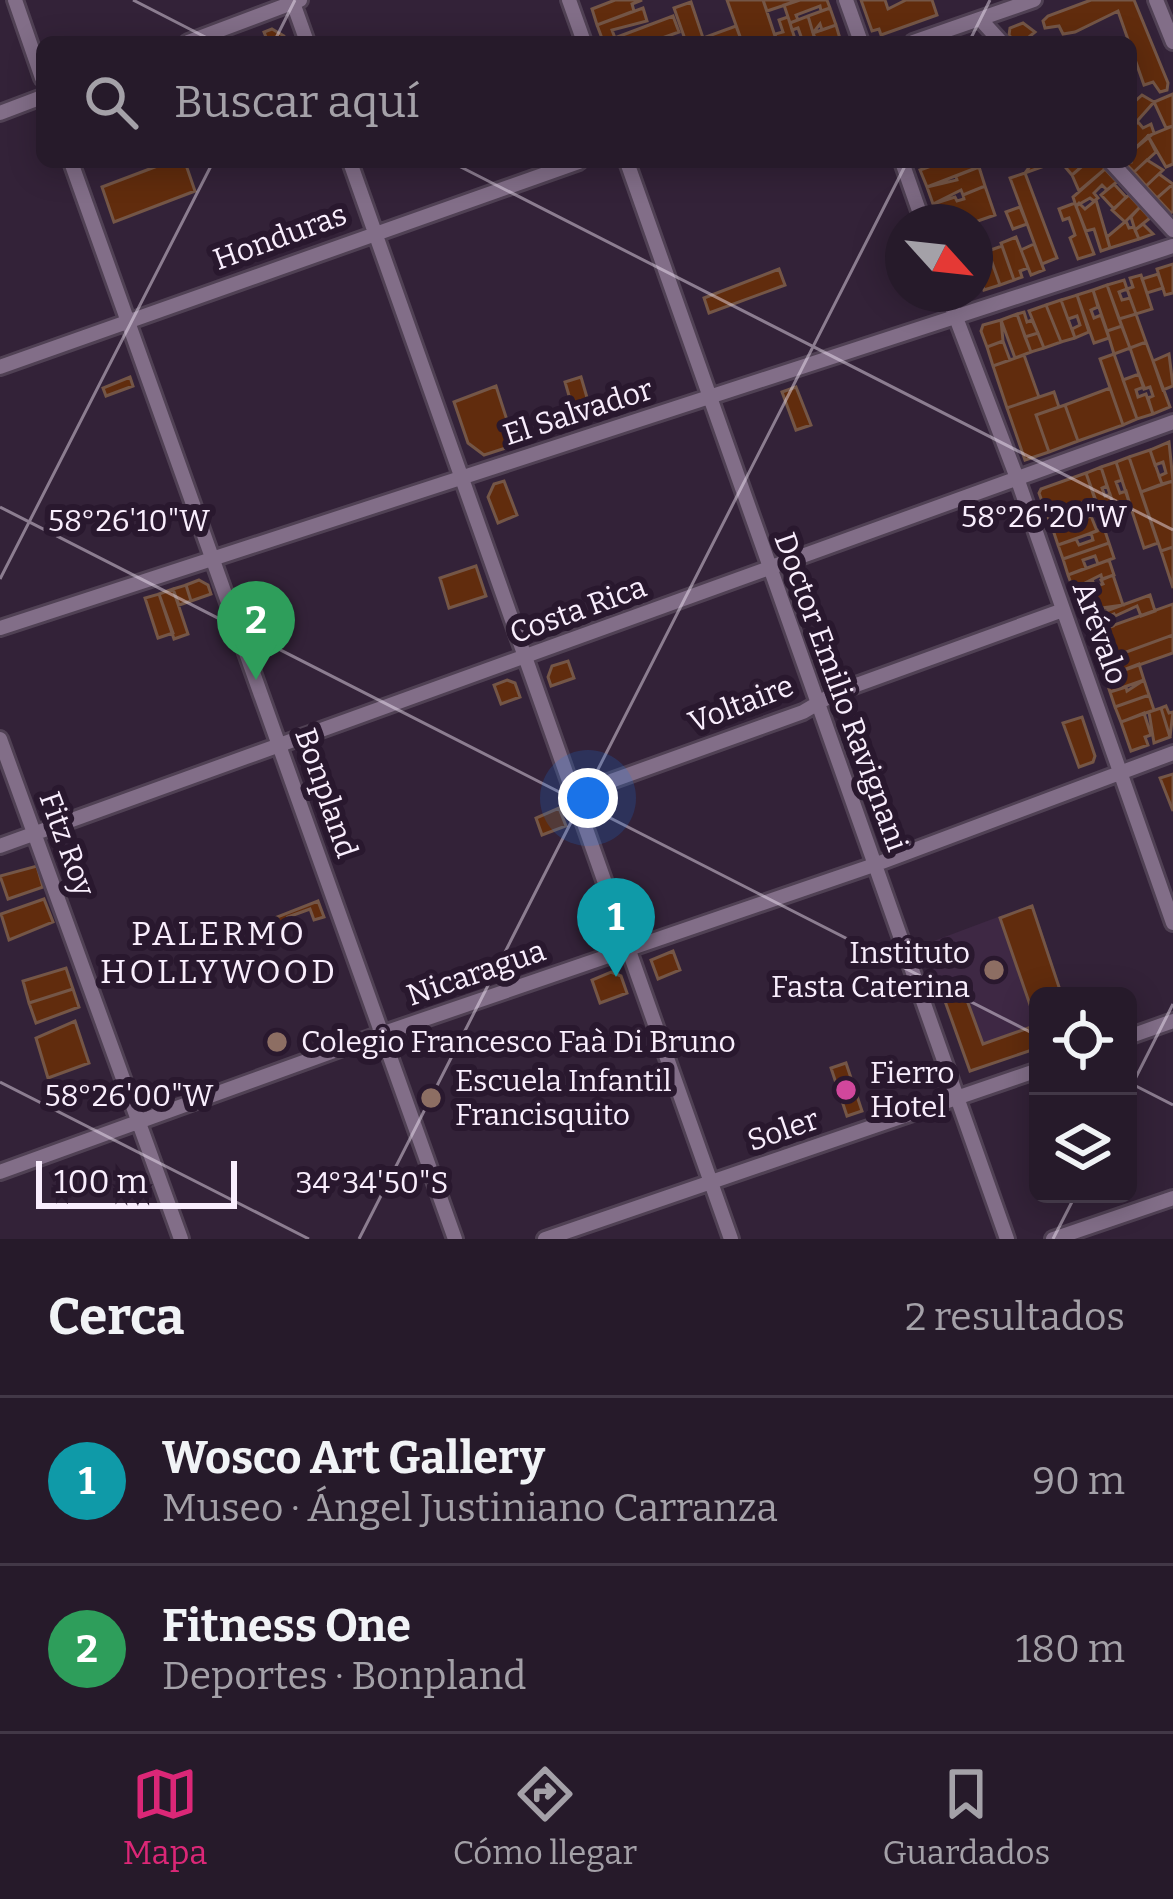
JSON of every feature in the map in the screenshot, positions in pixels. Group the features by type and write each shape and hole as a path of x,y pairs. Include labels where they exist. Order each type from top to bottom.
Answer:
{"street":[{"path":"15,0 36,61"},
{"path":"569,0 582,36"},
{"path":"846,0 859,36"},
{"path":"930,36 1034,0"},
{"path":"1156,0 1173,42"},
{"path":"204,36 295,1 305,36"},
{"path":"980,19 996,36"},
{"path":"0,113 36,99"},
{"name":"Bonpland","path":"73,168 455,1239"},
{"path":"352,168 731,1239"},
{"name":"Honduras","path":"0,367 562,168"},
{"name":"Doctor Emilio Ravignani","path":"629,168 1007,1239"},
{"path":"904,168 917,204"},
{"path":"1116,168 1173,230"},
{"name":"El Salvador","path":"0,628 1173,246"},
{"name":"Arévalo","path":"953,312 1017,478 1173,923"},
{"name":"Costa Rica","path":"0,846 1173,422"},
{"name":"Voltaire","path":"572,795 1063,610"},
{"name":"Fitz Roy","path":"0,739 181,1239"},
{"name":"Nicaragua","path":"0,1172 381,1034 874,865 1173,753"},
{"path":"1137,1034 1173,1021"},
{"name":"Soler","path":"545,1239 1029,1073"},
{"path":"1053,1239 1173,1198"}],"shaded area":[{"name":"Instituto Fasta Caterina","path":"1033,904 1060,987 1029,987 1029,1052 970,1071 923,945"}],"building":[{"path":"615,0 642,0 632,4 634,11 597,25 592,9"},
{"path":"727,0 763,0 775,36 740,36"},
{"path":"763,0 800,0 767,11"},
{"path":"827,0 830,8 821,11 820,6 796,15 798,20 790,23 784,5"},
{"path":"861,0 885,0 888,9 906,0 932,0 937,15 881,35 879,29 872,31"},
{"path":"1091,0 1134,0 1167,90 1160,92 1153,82 1144,85 1137,65 1137,36 1127,36 1118,11 1063,34 1059,26 1045,28 1043,21"},
{"path":"691,2 703,36 684,36 674,8"},
{"path":"643,8 647,21 612,30 614,36 601,36 597,25"},
{"path":"830,8 836,25 822,30 820,24 813,33 808,16"},
{"path":"673,16 679,32 668,36 620,36"},
{"path":"808,16 815,36 801,36 790,23"},
{"path":"788,17 794,36 776,36 783,32 779,20"},
{"path":"1023,23 1035,32 1010,36 1010,28"},
{"path":"836,25 839,36 814,36"},
{"path":"736,26 740,36 708,36"},
{"path":"1173,94 1173,126 1166,128 1154,102"},
{"path":"1142,95 1154,102 1137,121 1137,100"},
{"path":"1137,123 1143,128 1151,124 1154,133 1137,147"},
{"path":"1173,126 1173,164 1166,167 1148,136"},
{"path":"1148,136 1156,152 1134,172 1130,168 1137,168 1137,146"},
{"path":"1147,160 1163,170 1146,186 1134,172"},
{"path":"152,168 187,168 195,191 114,222 102,187"},
{"path":"926,168 976,168 927,187 920,170"},
{"path":"979,168 985,186 963,195 961,190 933,204 927,187 957,180 956,176"},
{"path":"1080,168 1105,169 1079,191 1072,175"},
{"path":"1105,169 1117,182 1107,190 1102,185 1094,193 1098,198 1076,206 1073,197"},
{"path":"1025,173 1057,258 1042,264 1010,178"},
{"path":"1159,174 1173,184 1157,198 1146,186"},
{"path":"1114,184 1126,197 1114,209 1101,195"},
{"path":"1173,184 1173,211 1171,213 1157,198"},
{"path":"985,186 991,204 933,204 964,199 963,195"},
{"path":"1129,195 1140,207 1125,222 1112,210"},
{"path":"1096,200 1110,248 1101,251 1094,229 1086,231 1076,206 1079,203 1085,209"},
{"path":"1075,203 1094,254 1078,259 1069,218 1063,220 1059,209"},
{"path":"1020,207 1027,224 1013,229 1006,212"},
{"path":"1140,207 1150,218 1135,230 1131,217"},
{"path":"1126,221 1139,239 1110,248 1107,237"},
{"path":"1143,224 1153,234 1139,239 1135,230"},
{"path":"1016,237 1028,268 1014,280 1001,243"},
{"path":"1034,244 1044,270 1031,275 1021,250"},
{"path":"1002,246 1014,280 1000,285 993,249"},
{"path":"1173,264 1173,293 1165,295 1157,269"},
{"path":"779,269 785,285 709,313 704,298"},
{"path":"1158,274 1163,288 1147,293 1142,279"},
{"path":"1141,275 1152,309 1136,314 1127,289 1133,287 1130,278"},
{"path":"1124,280 1127,289 1119,292 1122,300 1130,298 1136,314 1119,319 1107,285"},
{"path":"1107,285 1122,326 1107,331 1093,290"},
{"path":"1093,290 1098,307 1091,310 1094,318 1101,315 1109,338 1094,343 1077,295"},
{"path":"1077,295 1089,332 1075,338 1072,329 1080,325 1077,316 1068,319 1061,300"},
{"path":"1061,300 1075,338 1061,342 1046,305"},
{"path":"1046,305 1061,342 1044,348 1029,311"},
{"path":"1024,312 1038,333 1025,337 1017,314"},
{"path":"1017,314 1031,352 1015,358 1001,320"},
{"path":"1136,314 1146,342 1130,348 1119,319"},
{"path":"1001,320 1003,341 987,347 983,325"},
{"path":"1122,326 1130,348 1114,354 1107,331"},
{"path":"1038,333 1044,348 1031,352 1025,337"},
{"path":"1003,341 1010,360 993,366 987,347"},
{"path":"1146,342 1170,407 1153,414 1150,387 1144,389 1130,348"},
{"path":"1114,354 1137,419 1123,425 1100,359"},
{"path":"1169,354 1173,386 1163,390 1153,361"},
{"path":"1024,355 1039,397 1007,408 993,366"},
{"path":"1139,374 1144,387 1136,390 1138,397 1146,394 1153,414 1137,419 1123,380"},
{"path":"130,377 133,386 106,396 103,388"},
{"path":"581,377 593,418 577,423 565,382"},
{"path":"496,386 515,445 484,455 468,443 454,402"},
{"path":"796,387 811,425 796,430 782,392"},
{"path":"1110,388 1123,425 1078,441 1065,405"},
{"path":"1054,392 1059,407 1036,415 1049,452 1025,460 1007,408"},
{"path":"1065,405 1078,441 1049,452 1036,415"},
{"path":"1169,442 1173,481 1162,484 1163,462 1155,465 1150,450"},
{"path":"1150,450 1162,484 1141,492 1129,457"},
{"path":"1129,457 1158,543 1144,548 1116,462"},
{"path":"1116,462 1122,480 1116,482 1120,493 1126,491 1131,508 1116,513 1101,467"},
{"path":"1101,467 1107,486 1102,488 1105,496 1110,494 1116,513 1101,517 1086,473"},
{"path":"1086,473 1095,498 1047,515 1041,489"},
{"path":"504,481 517,515 498,523 488,497 494,484"},
{"path":"1173,481 1173,547 1161,551 1141,492"},
{"path":"1074,506 1080,520 1053,530 1047,515"},
{"path":"1091,516 1097,531 1058,545 1053,530"},
{"path":"1104,528 1109,543 1063,559 1058,545 1093,540 1091,533"},
{"path":"1109,543 1114,558 1098,564 1095,556 1083,560 1086,568 1068,575 1063,559"},
{"path":"1173,547 1173,588 1161,551"},
{"path":"1109,560 1114,575 1102,579 1101,575 1073,589 1068,575"},
{"path":"476,566 486,596 449,608 440,578"},
{"path":"1113,575 1123,605 1102,608 1104,612 1084,619 1073,589 1093,582 1095,587"},
{"path":"199,580 211,594 191,601 186,585"},
{"path":"186,585 191,601 179,605 173,589"},
{"path":"173,589 188,634 174,639 159,594"},
{"path":"159,594 173,633 158,638 145,598"},
{"path":"1150,595 1155,611 1141,616 1137,606 1114,614 1109,616 1113,626 1089,634 1084,619"},
{"path":"1173,604 1173,635 1099,662 1089,634"},
{"path":"1173,635 1173,653 1105,677 1099,662"},
{"path":"568,661 574,678 551,686 552,666"},
{"path":"1139,664 1144,680 1110,692 1105,677"},
{"path":"507,680 515,683 520,697 501,704 494,685"},
{"path":"1144,680 1149,695 1115,707 1110,692 1126,687 1127,691"},
{"path":"1149,695 1154,710 1121,722 1115,707"},
{"path":"1161,708 1173,712 1170,737"},
{"path":"1161,708 1170,737 1154,743 1149,712"},
{"path":"1144,713 1151,735 1145,737 1148,745 1131,751 1121,722"},
{"path":"1082,717 1095,756 1093,762 1079,767 1063,723"},
{"path":"1173,774 1173,811 1160,778"},
{"path":"559,808 566,826 542,835 536,818"},
{"path":"37,866 43,887 8,899 0,876"},
{"path":"44,899 53,922 9,940 1,914"},
{"path":"318,901 324,917 314,920 310,909 288,917 292,928 283,932 277,917"},
{"path":"1032,906 1059,987 1029,987 1029,1002 1000,918"},
{"path":"673,951 680,970 658,979 651,960"},
{"path":"66,968 73,989 29,1003 23,981"},
{"path":"611,972 621,976 627,993 600,1003 592,980"},
{"path":"961,984 983,1044 1029,1028 1029,1051 970,1071 941,990"},
{"path":"73,989 79,1007 36,1023 29,1003"},
{"path":"75,1021 89,1063 48,1078 36,1038"},
{"name":"Fierro Hotel","path":"846,1063 862,1111 847,1116 831,1068"}],"place":[{"name":"Fitness One","path":"256,680"},
{"name":"Instituto Fasta Caterina","path":"994,970"},
{"name":"Wosco Art Gallery","path":"616,977"},
{"name":"Colegio Francesco Faà Di Bruno","path":"277,1042"},
{"name":"Fierro Hotel","path":"846,1090"},
{"name":"Escuela Infantil Francisquito","path":"431,1098"}],"district":[{"name":"PALERMO HOLLYWOOD","path":"219,952"}]}
